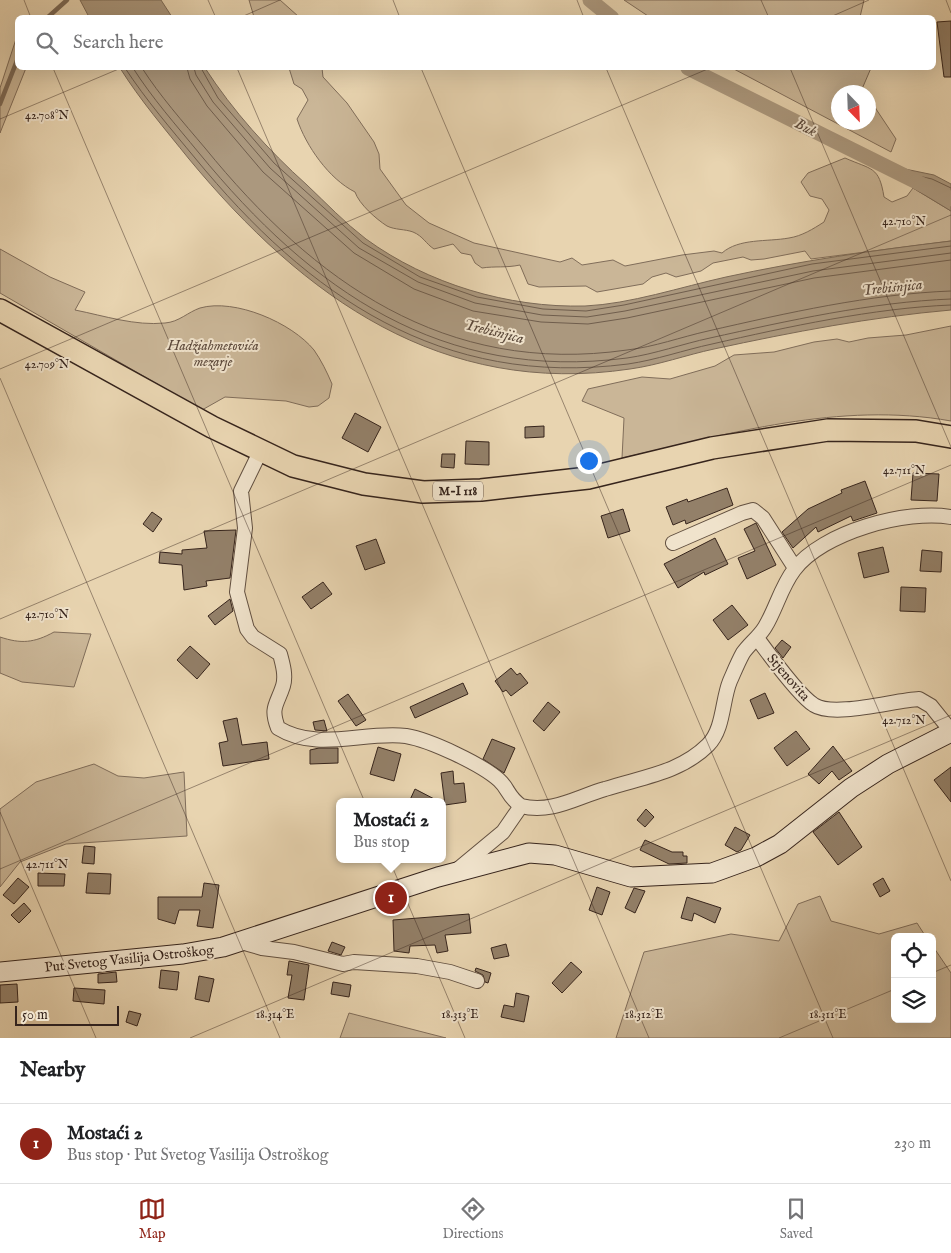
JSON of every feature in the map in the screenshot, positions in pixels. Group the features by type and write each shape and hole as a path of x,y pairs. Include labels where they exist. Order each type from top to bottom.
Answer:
{"main road":[{"name":"M-I 118","path":"0,310 212,427 293,466 364,484 423,492 482,490 588,478 712,448 828,430 916,432 951,437"}],"street":[{"path":"261,450 241,491 245,528 237,592 250,633 280,654 284,668 283,685 273,712 278,728 301,738 320,740 408,736 448,750 484,769 502,782 510,798 521,806 543,809 555,807 589,794 660,774 695,757 710,743 717,731 728,687 744,652 765,628 795,568 817,550 850,533 910,516 951,517"},
{"path":"673,543 753,510 763,518 795,568"},
{"name":"Stjenovita","path":"757,638 770,656 814,706 837,709 919,699 931,706 951,732"},
{"name":"Put Svetog Vasilija Ostroškog","path":"0,972 183,954 241,942 454,872 529,853 555,855 631,878 712,873 756,857 780,844 852,788 888,764 951,732"},
{"path":"454,872 503,832 521,806"},
{"path":"241,942 343,964 354,962 416,966 450,972 477,981"}],"green space":[{"path":"249,0 280,0 297,15 253,15"},
{"path":"624,0 864,0 860,15 646,15"},
{"path":"15,42 15,70 25,70 0,133 0,88"},
{"path":"290,70 322,70 323,77 347,103 374,142 379,154 380,169 406,205 429,223 474,243 560,262 572,258 582,265 613,260 625,266 682,255 714,251 722,253 737,245 754,241 794,237 824,222 829,210 822,199 810,196 801,182 808,173 845,158 873,170 880,180 884,197 892,202 907,196 913,188 951,211 951,241 811,259 805,251 764,259 751,260 743,257 713,263 701,271 676,277 666,273 652,277 643,284 597,292 586,286 539,287 528,284 520,265 482,268 475,263 471,255 461,253 453,244 434,249 416,234 387,226 373,215 360,201 355,192 336,179 312,151 297,119 308,100 302,89 294,84"},
{"path":"736,70 870,70 864,85 831,85 831,120"},
{"path":"876,109 896,139 891,152 849,130 876,130"},
{"name":"Hadžiahmetovića mezarje","path":"0,249 50,277 85,292 75,310 120,320 154,324 170,322 200,308 214,306 246,310 262,315 292,331 314,350 332,384 329,398 318,406 309,407 286,401 225,397 202,410 0,293"},
{"path":"951,326 951,421 909,416 868,415 826,418 744,430 622,458 624,418 582,401 588,389 642,377 670,379 715,366 734,355 774,352 814,342 837,339 849,342 868,338 906,335"},
{"path":"54,632 91,634 74,687 22,682 0,673 0,637 14,641 27,641"},
{"path":"94,764 118,776 144,778 184,772 187,836 66,844 20,862 0,887 0,809 36,782"},
{"path":"820,896 831,921 879,934 917,923 923,933 891,933 891,1023 936,1023 936,951 951,973 951,1038 616,1038 644,952 731,934 779,941 798,904"},
{"path":"349,1013 446,1038 340,1038"}],"water":[{"path":"80,0 161,0 171,15 88,15"},
{"name":"Trebišnjica","path":"121,70 206,70 227,100 265,144 358,233 390,255 416,269 442,281 498,298 556,306 602,305 638,299 726,277 782,266 866,252 951,241 951,310 862,321 803,331 714,349 630,369 562,374 498,368 438,352 382,327 330,294 280,254 233,209 189,159"},
{"path":"905,169 934,175 951,184 951,211 913,188 902,175"}],"building":[{"path":"951,21 951,77 944,77 937,22"},
{"path":"355,413 381,427 368,452 342,438"},
{"path":"544,426 544,437 525,438 525,427"},
{"path":"466,441 489,442 489,465 465,464"},
{"path":"442,454 455,454 454,468 441,467"},
{"path":"913,473 939,474 937,501 911,500"},
{"path":"865,481 877,513 853,521 851,516 818,532 816,527 793,548 782,532 808,509 842,493 841,490"},
{"path":"727,488 733,505 686,524 685,520 673,525 666,507 687,499 688,502"},
{"path":"623,509 630,531 608,538 601,516"},
{"path":"152,512 162,519 153,532 143,524"},
{"path":"756,523 776,565 747,579 738,558 755,551 744,529"},
{"path":"236,530 230,578 206,581 207,586 184,590 182,565 159,563 160,552 182,554 182,550 207,548 204,531"},
{"path":"715,538 728,564 705,575 704,572 678,588 664,564"},
{"path":"376,539 385,563 365,570 356,546"},
{"path":"883,547 889,572 864,578 858,553"},
{"path":"922,550 942,552 941,572 920,571"},
{"path":"323,582 332,594 311,609 302,597"},
{"path":"901,587 926,588 925,612 900,611"},
{"path":"230,599 233,611 215,625 208,616"},
{"path":"732,605 748,625 728,640 713,620"},
{"path":"782,640 791,647 783,658 775,648"},
{"path":"190,646 210,664 197,679 177,660"},
{"path":"511,668 517,675 520,673 528,683 511,696 506,690 503,692 495,681"},
{"path":"463,683 468,694 415,718 410,707"},
{"path":"765,693 774,713 758,719 750,700"},
{"path":"348,694 366,720 356,726 338,701"},
{"path":"548,702 560,712 544,731 533,721"},
{"path":"237,718 242,745 267,742 269,759 223,766 219,743 228,741 223,721"},
{"path":"324,720 327,731 315,730 313,722"},
{"path":"796,731 810,749 787,766 774,748"},
{"path":"492,739 515,748 504,773 483,759"},
{"path":"833,746 852,771 839,780 832,771 819,784 808,774"},
{"path":"378,747 401,754 394,781 370,774"},
{"path":"338,748 338,763 310,764 310,750"},
{"path":"951,767 951,802 934,780"},
{"path":"453,771 454,784 464,783 466,802 446,805 441,773"},
{"path":"415,789 432,798 411,798"},
{"path":"646,809 654,817 645,827 637,820"},
{"path":"839,812 862,847 838,865 813,832"},
{"path":"735,827 750,835 741,850 737,852 725,845"},
{"path":"645,840 672,852 683,852 683,856 687,856 687,863 669,864 640,850"},
{"path":"84,846 95,847 94,864 82,863"},
{"path":"38,873 65,874 64,886 38,886"},
{"path":"88,873 111,874 110,894 86,893"},
{"path":"18,878 29,887 14,904 3,895"},
{"path":"883,878 890,891 880,897 873,884"},
{"path":"204,883 219,885 213,928 197,926 200,910 179,910 175,924 158,919 158,897 202,897"},
{"path":"597,887 610,892 602,915 589,910"},
{"path":"634,888 645,891 635,913 625,908"},
{"path":"687,897 721,908 715,923 694,913 692,921 681,918"},
{"path":"24,903 31,911 19,923 11,915"},
{"path":"469,914 471,933 445,935 448,951 437,953 435,945 410,946 409,953 394,951 393,920"},
{"path":"332,942 345,947 341,955 328,951"},
{"path":"506,944 509,956 494,959 491,948"},
{"path":"289,961 309,965 304,1000 288,998 292,975 287,975"},
{"path":"571,962 582,972 562,993 552,983"},
{"path":"476,968 491,973 488,983 485,982 483,975 475,971"},
{"path":"161,970 179,972 177,990 159,988"},
{"path":"116,972 117,982 98,983 98,974"},
{"path":"199,976 214,979 209,1002 195,999"},
{"path":"333,982 351,985 349,997 331,994"},
{"path":"17,984 18,1002 0,1003 0,985"},
{"path":"74,988 105,990 104,1004 73,1001"},
{"path":"516,993 529,996 524,1022 501,1017 504,1005 514,1007"},
{"path":"129,1011 141,1014 137,1026 126,1022"}],"waterway":[{"path":"50,15 67,0"},
{"name":"Buk","path":"590,0 608,15"},
{"path":"0,104 15,66"},
{"name":"Buk","path":"692,70 951,199"}],"place":[{"name":"Mostaći 2","path":"391,898"}]}
